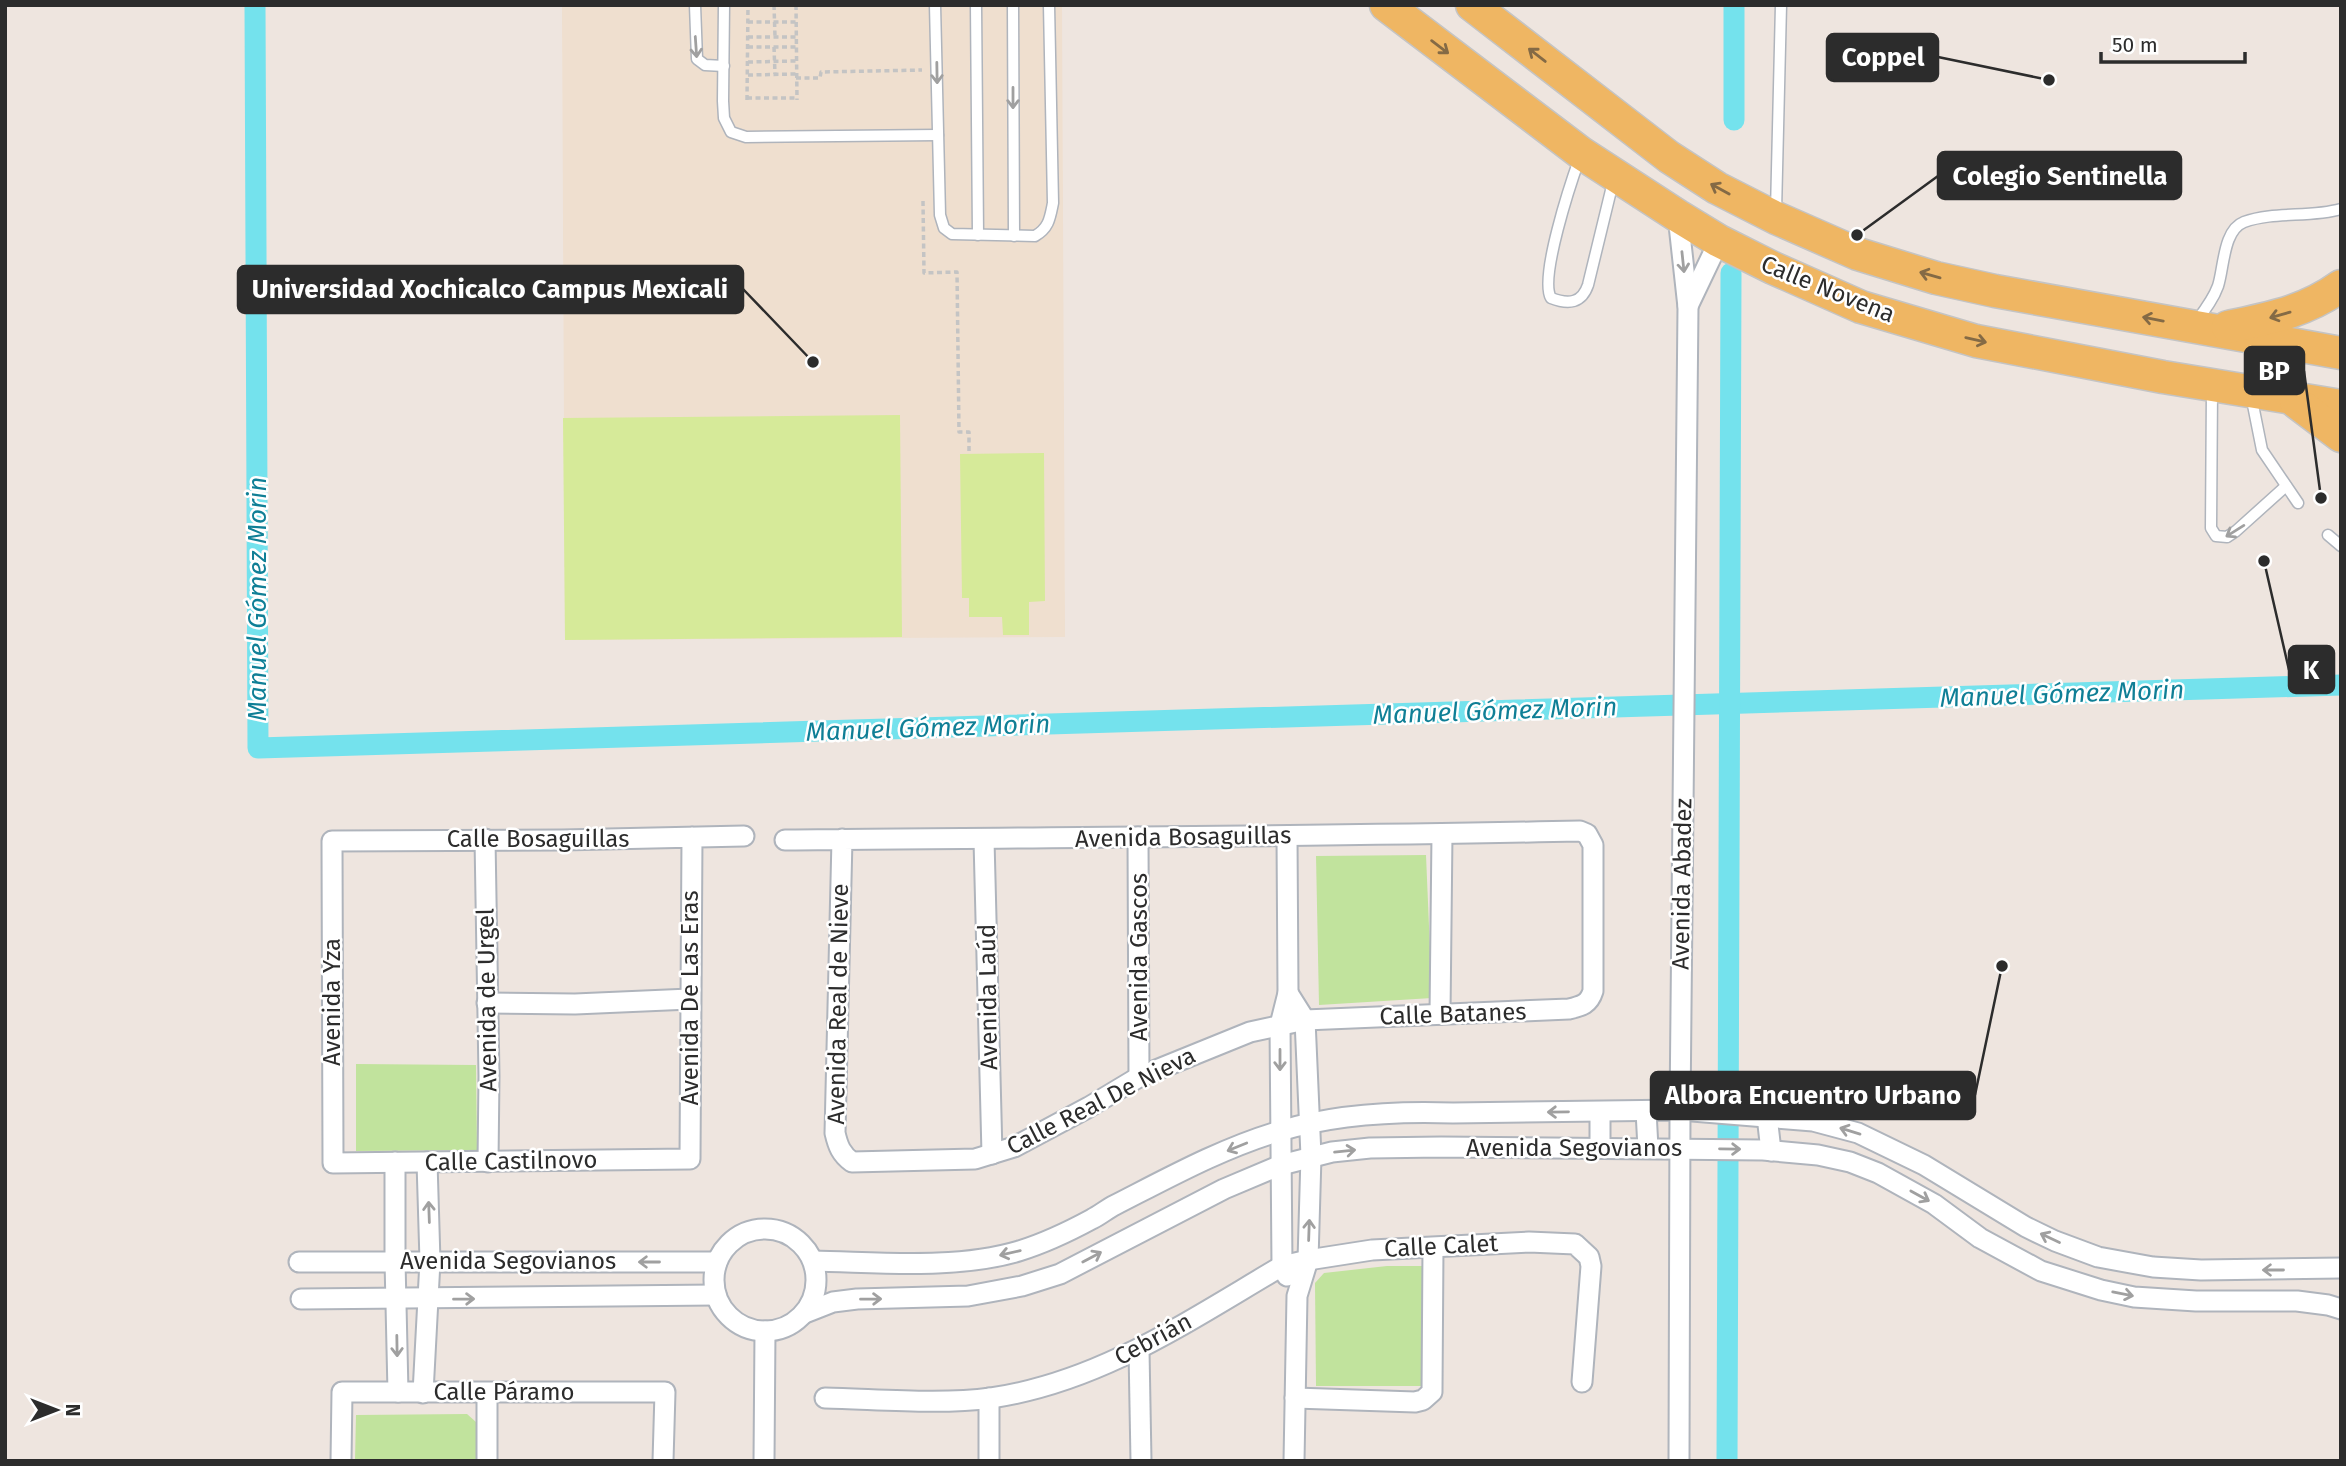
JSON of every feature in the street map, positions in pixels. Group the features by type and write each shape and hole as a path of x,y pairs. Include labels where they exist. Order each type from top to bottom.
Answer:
{"main road":[{"name":"Calle Novena","path":"1386,5 1581,153 1678,216 1719,241 1773,268 1861,307 1963,337 2212,385 2341,405"},
{"name":"Calle Novena","path":"1472,5 1668,157 1717,188 1776,218 1858,254 1936,278 1995,291 2341,353"},
{"path":"2203,329 2294,311 2320,301 2341,286"},
{"path":"2289,397 2341,436"}],"street":[{"name":"Avenida Abadez","path":"1678,216 1688,307 1680,1110 1688,1149 1679,1461"},
{"name":"Avenida Abadez","path":"1688,307 1719,241"},
{"name":"Avenida Bosaguillas","path":"785,840 984,840 1580,831 1587,834 1593,845 1593,991"},
{"path":"1440,1014 1442,834"},
{"name":"Calle Bosaguillas","path":"332,841 744,836"},
{"path":"1287,836 1288,993 1280,1025 1282,1266 1297,1296"},
{"name":"Avenida De Las Eras","path":"690,1159 692,837"},
{"name":"Avenida Gascos","path":"1138,837 1139,1077"},
{"name":"Avenida de Urgel","path":"485,839 488,1161"},
{"name":"Avenida Real de Nieve","path":"842,839 835,1133 838,1146 852,1162"},
{"name":"Avenida Laúd","path":"984,840 992,1154"},
{"name":"Avenida Yza","path":"332,841 332,1163"},
{"name":"Calle Batanes","path":"1305,1020 1569,1009 1582,1006 1590,1000 1593,991"},
{"path":"1288,993 1305,1020 1311,1124 1308,1260 1297,1296 1294,1461"},
{"path":"487,1003 575,1004 690,999"},
{"name":"Calle Real De Nieva","path":"852,1162 975,1159 992,1154 1014,1147 1139,1077 1250,1032 1305,1020"},
{"name":"Avenida Segovianos","path":"813,1261 950,1262 1016,1252 1048,1241 1220,1153 1280,1131 1311,1124 1375,1114 1417,1112 1700,1110 1814,1121 1858,1133 1924,1164 2026,1227 2098,1257 2153,1267 2201,1270 2341,1268"},
{"path":"1646,1111 1648,1148"},
{"path":"1600,1112 1600,1148"},
{"path":"1764,1116 1767,1150"},
{"name":"Avenida Segovianos","path":"805,1313 833,1302 857,1299 968,1296 1022,1286 1060,1274 1224,1189 1281,1165 1311,1156 1370,1148 1648,1148 1767,1150 1818,1155 1850,1162 1878,1173 1934,1204 1980,1238 2041,1272 2101,1290 2134,1297 2196,1301 2297,1301 2341,1309"},
{"name":"Calle Castilnovo","path":"332,1163 690,1159"},
{"path":"395,1162 398,1392"},
{"path":"423,1393 430,1261 427,1162"},
{"path":"749,1231 780,1231 793,1237 805,1248 813,1261 816,1288 805,1313 794,1323 780,1329 753,1330 741,1325 722,1307 716,1295 717,1262 724,1249 749,1231"},
{"name":"Calle Calet","path":"1308,1260 1371,1250 1529,1242 1575,1244 1590,1257 1591,1266 1582,1382"},
{"path":"1295,1398 1415,1402 1432,1392 1433,1248"},
{"name":"Cebrián","path":"825,1398 956,1400 989,1398 1041,1388 1114,1362 1282,1266 1308,1260"},
{"name":"Avenida Segovianos","path":"299,1262 717,1262"},
{"name":"Avenida Segovianos","path":"301,1299 716,1295"},
{"path":"764,1461 765,1331"},
{"path":"1139,1350 1140,1461"},
{"name":"Calle Páramo","path":"341,1461 342,1392 665,1392 663,1461"},
{"path":"487,1393 487,1461"},
{"path":"989,1398 989,1461"}],"lane":[{"path":"695,5 697,60 705,65 724,66"},
{"path":"724,5 724,118 731,132 746,137 938,135"},
{"path":"935,5 940,215 944,228 952,234 1014,236 1035,236 1045,230 1053,203 1049,5"},
{"path":"976,5 978,235"},
{"path":"1013,5 1014,236"},
{"path":"1776,218 1781,5"},
{"path":"1581,153 1567,193 1548,274 1547,288 1551,298 1556,301 1579,300 1583,297 1614,175"},
{"path":"2203,329 2208,306 2219,284 2226,247 2236,226 2261,219 2341,209"},
{"path":"2212,385 2211,528 2216,536 2227,537 2236,531 2286,486"},
{"path":"2250,391 2262,450 2298,503"},
{"path":"2328,535 2341,546"}],"path":[{"path":"748,5 747,99 797,99 796,5"},
{"path":"774,5 775,37"},
{"path":"748,22 796,22"},
{"path":"748,37 797,37"},
{"path":"748,47 797,47"},
{"path":"774,47 775,74"},
{"path":"748,62 796,61"},
{"path":"748,75 775,74 820,78 821,72 922,70"},
{"path":"923,191 923,273 957,272 959,432 969,432 969,454"}],"shaded area":[{"path":"562,5 1062,5 1065,637 565,640"}],"green space":[{"path":"900,415 902,637 565,640 563,418"},
{"path":"1044,453 1045,601 1029,602 1029,635 1003,635 1002,617 969,617 969,598 962,598 960,454"},
{"path":"1426,855 1432,998 1319,1005 1316,856"},
{"path":"356,1064 476,1065 477,1150 356,1151"},
{"path":"1387,1266 1425,1266 1428,1386 1316,1386 1315,1283 1324,1273"},
{"path":"467,1414 476,1422 476,1461 355,1461 356,1415"}],"waterway":[{"name":"Manuel Gómez Morin","path":"255,5 258,748 2341,685"},
{"path":"1734,5 1734,120"},
{"path":"1727,1461 1731,273"}],"place":[{"name":"Coppel","path":"2049,80"},
{"name":"Colegio Sentinella","path":"1857,235"},
{"name":"Universidad Xochicalco Campus Mexicali","path":"813,362"},
{"name":"BP","path":"2321,498"},
{"name":"K","path":"2264,561"},
{"name":"Albora Encuentro Urbano","path":"2002,966"}]}
